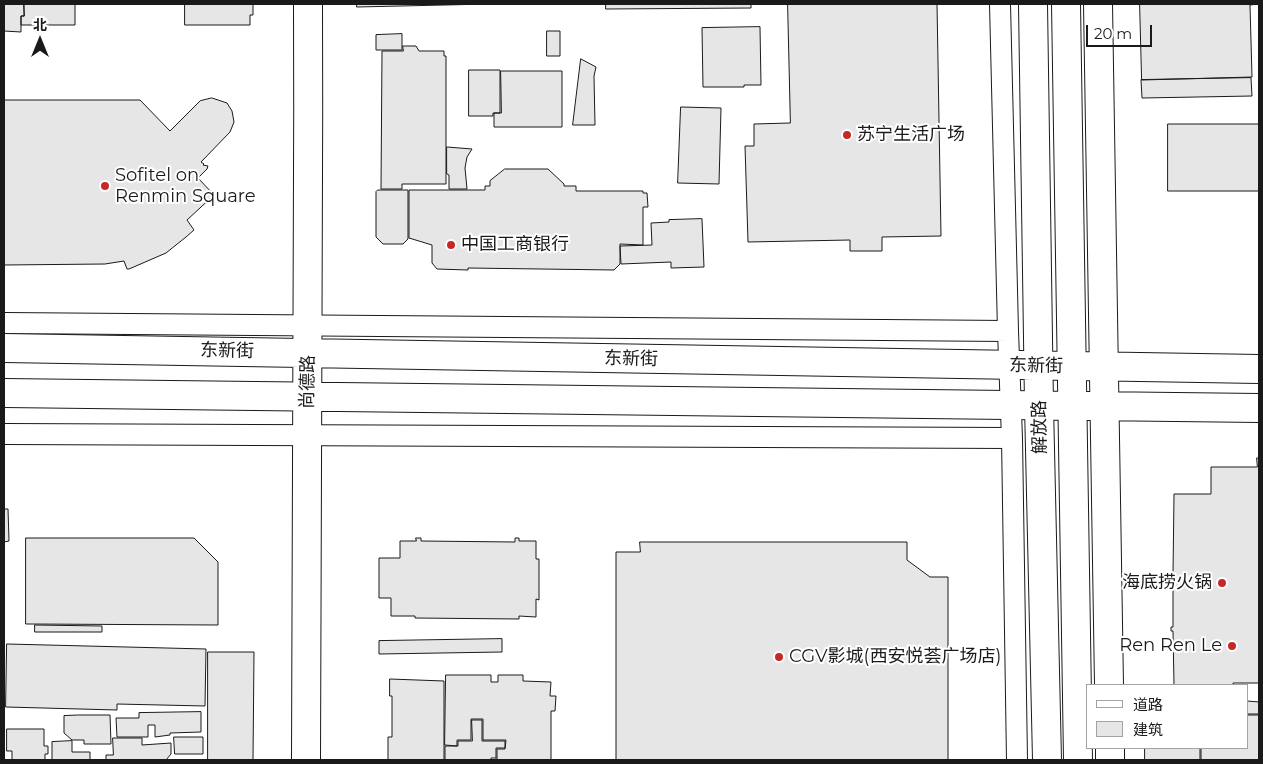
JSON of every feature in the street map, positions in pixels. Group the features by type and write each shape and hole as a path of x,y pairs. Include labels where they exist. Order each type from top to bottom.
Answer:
{"main road":[{"name":"尚德路","path":"306,760 308,4"},
{"name":"解放路","path":"1033,4 1047,760"},
{"name":"解放路","path":"1066,4 1078,760"},
{"path":"1098,4 1109,684"},
{"name":"东新街","path":"4,348 1259,369"},
{"path":"4,393 1259,408"}],"street":[{"path":"1000,4 1012,438 1017,760"},
{"path":"4,323 1008,331"},
{"path":"4,434 1012,438"}],"building":[{"path":"4,4 24,4 24,16 21,16 21,32 4,31"},
{"path":"24,4 75,4 75,25 21,25 21,16 24,16"},
{"path":"185,4 253,4 253,15 250,15 250,25 185,25"},
{"path":"357,4 489,4 357,7"},
{"path":"606,4 751,4 751,8 606,9"},
{"name":"苏宁生活广场","path":"788,4 937,4 941,236 882,237 882,251 850,251 850,240 748,242 745,146 754,146 754,124 790,123"},
{"path":"1140,4 1259,4 1250,5 1252,77 1142,80"},
{"path":"760,27 761,85 703,87 702,28"},
{"path":"547,31 560,31 560,56 547,56"},
{"path":"402,34 402,50 376,50 376,35"},
{"path":"403,46 416,46 419,51 444,51 444,56 446,56 446,184 402,184 402,189 381,189 382,51 403,51"},
{"path":"581,59 596,67 594,76 595,125 573,125"},
{"path":"469,70 500,70 500,113 493,113 493,116 469,116"},
{"path":"501,71 562,71 562,127 494,127 494,113 501,113"},
{"path":"1251,78 1252,96 1142,98 1141,80"},
{"name":"Sofitel on Renmin Square","path":"212,98 227,103 232,111 234,122 230,132 201,162 203,165 208,166 198,178 214,195 187,220 194,230 186,237 166,253 129,269 127,269 124,261 105,264 4,265 4,100 140,100 170,131 200,101"},
{"path":"681,107 721,108 719,184 678,183"},
{"path":"1168,124 1259,124 1259,191 1168,191"},
{"path":"447,147 472,149 467,157 465,168 467,189 449,189"},
{"path":"505,169 548,169 564,186 576,186 576,191 643,191 643,193 647,193 648,207 643,207 643,245 620,244 620,264 614,270 437,269 432,263 432,245 409,238 409,190 485,190 485,186 490,186 490,181"},
{"path":"378,190 408,190 408,239 403,244 383,244 376,237 376,192"},
{"path":"702,219 704,267 671,268 671,262 621,264 620,246 652,245 651,223 669,222 669,220"},
{"path":"1257,458 1259,458 1259,683 1174,684 1173,631 1171,631 1171,627 1173,627 1173,578 1171,578 1171,574 1173,574 1174,494 1211,494 1211,467 1257,467"},
{"path":"4,509 8,509 9,541 4,542"},
{"path":"26,538 194,538 218,562 218,625 26,624"},
{"path":"416,538 421,538 421,541 515,542 515,538 519,538 519,541 536,541 536,559 539,559 539,600 536,599 536,617 519,616 519,619 391,616 391,598 379,598 379,558 400,558 400,541 416,541"},
{"path":"640,542 907,542 907,560 930,577 948,577 948,760 616,760 616,552 640,552"},
{"path":"35,625 102,626 102,632 35,632"},
{"path":"502,639 502,652 379,654 379,641"},
{"path":"7,644 206,649 205,706 117,704 117,710 6,707"},
{"path":"208,652 254,652 253,760 208,760"},
{"path":"446,675 491,675 491,682 498,682 498,675 523,675 523,681 551,682 550,696 556,696 555,711 551,711 551,760 492,760 497,759 497,749 505,749 506,740 483,740 483,719 471,719 471,740 457,740 457,746 445,745"},
{"path":"390,679 444,681 444,760 388,760 388,737 392,737"},
{"path":"1248,701 1259,702 1259,714 1248,714"},
{"path":"201,712 201,732 170,733 170,735 155,737 155,725 148,725 148,737 117,737 116,718 139,718 139,713"},
{"path":"110,715 111,744 84,744 84,740 72,740 64,733 64,716"},
{"path":"1248,715 1259,715 1259,760 1201,760 1201,749 1248,749"},
{"path":"472,720 482,720 482,741 505,741 505,748 496,748 496,758 491,758 491,760 445,760 445,746 458,746 458,741 472,741"},
{"path":"7,729 44,729 44,746 48,746 48,754 45,754 45,760 12,760 12,751 7,751"},
{"path":"174,737 203,737 203,754 175,754"},
{"path":"113,738 142,738 142,745 171,743 171,754 166,760 106,760 106,755 113,755"},
{"path":"72,741 72,752 90,752 90,760 52,760 52,742"},
{"path":"1145,749 1200,749 1200,760 1145,760"}],"place":[{"name":"苏宁生活广场","path":"847,135"},
{"name":"Sofitel on Renmin Square","path":"105,186"},
{"name":"中国工商银行","path":"451,245"},
{"name":"海底捞火锅","path":"1222,583"},
{"name":"Ren Ren Le","path":"1232,646"},
{"name":"CGV影城(西安悦荟广场店)","path":"779,657"}]}
